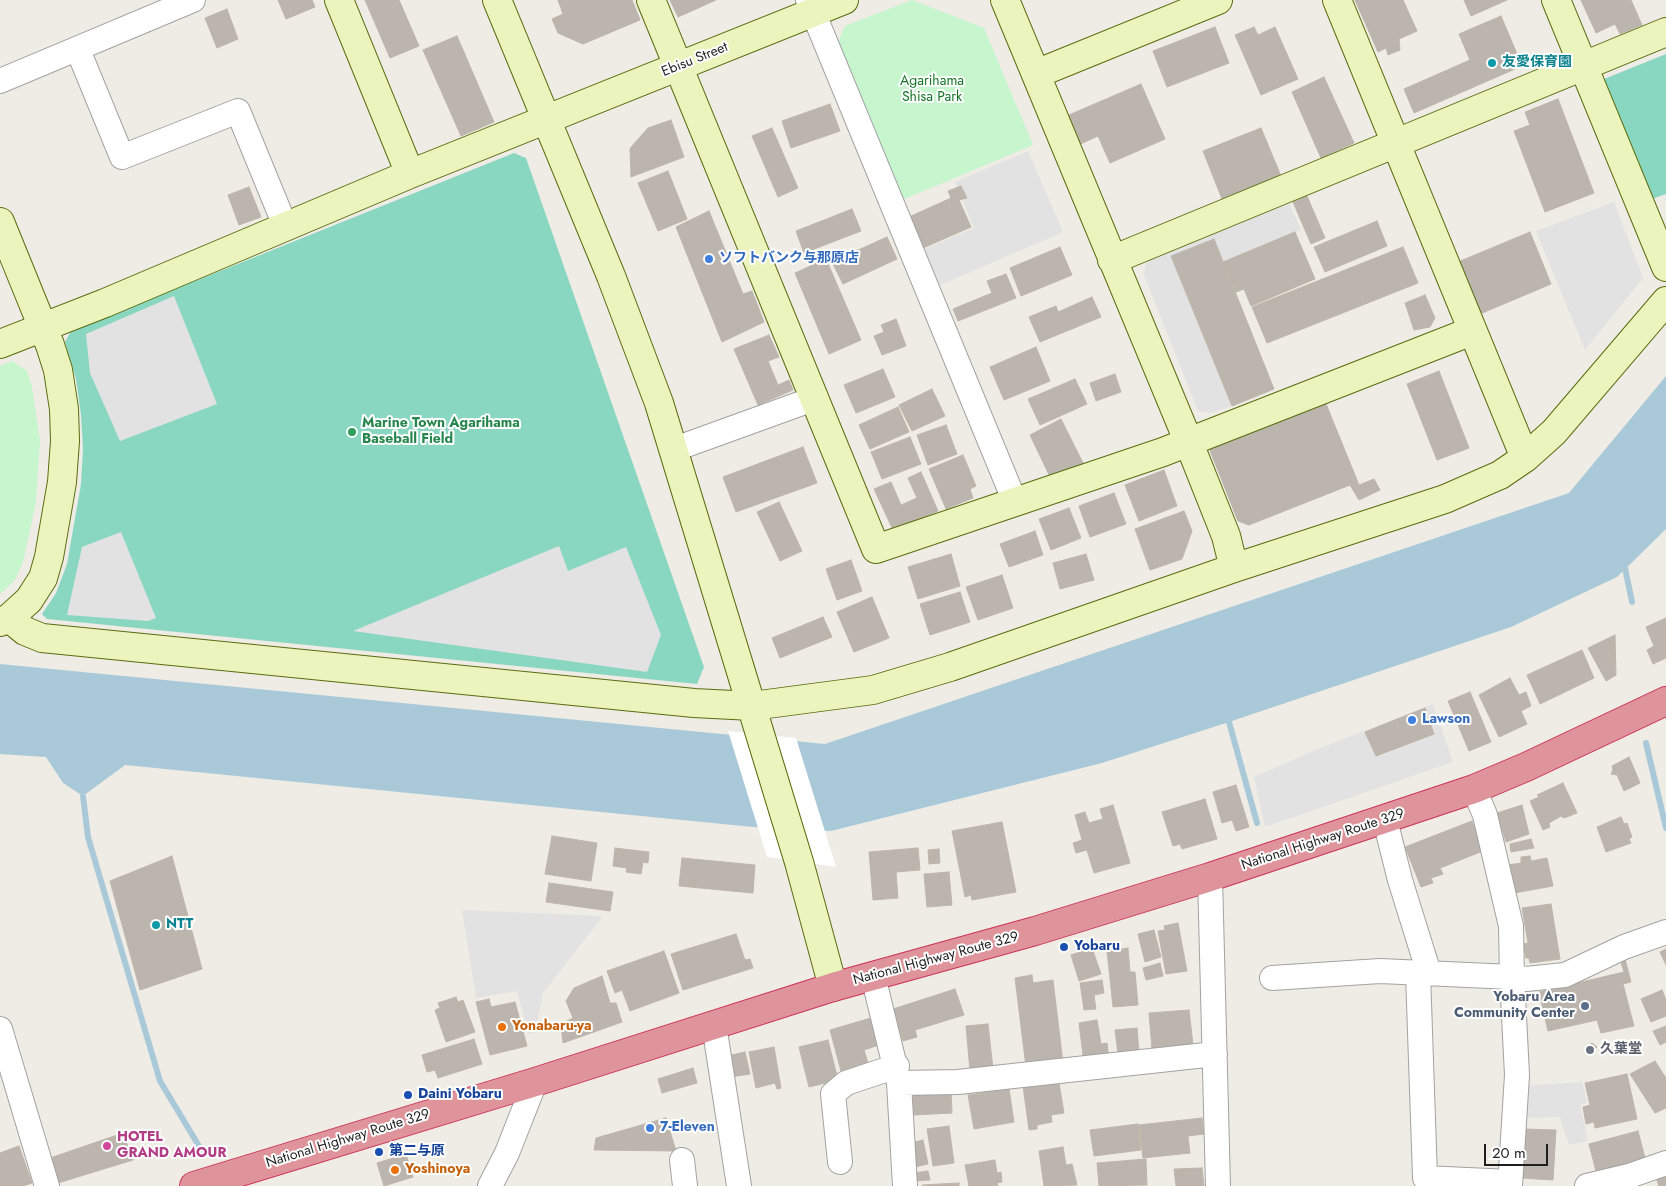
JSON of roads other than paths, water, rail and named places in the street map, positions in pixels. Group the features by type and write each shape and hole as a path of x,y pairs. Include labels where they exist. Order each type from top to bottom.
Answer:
{"highway":[{"name":"National Highway Route 329","path":"194,1186 536,1082 833,987 1035,931 1385,820 1474,789 1526,767 1666,701"}],"street":[{"path":"0,81 78,50 192,0"},
{"path":"340,0 410,174"},
{"path":"497,0 618,293 675,449 800,862 833,987"},
{"path":"651,0 816,398 876,549 1189,443 1472,331"},
{"name":"Ebisu Street","path":"0,344 286,228 410,174 679,67 811,6 844,0"},
{"path":"1005,0 1189,443 1226,536 1234,568"},
{"path":"1036,74 1218,0"},
{"path":"1337,0 1525,458"},
{"path":"1556,0 1666,267"},
{"path":"811,6 1015,502"},
{"path":"1112,260 1666,32"},
{"path":"78,50 122,157 238,111 286,228"},
{"path":"0,222 43,327 58,370 64,408 66,441 62,482 49,557 43,578 29,600 4,620 42,638 684,702 752,706 873,690 924,676 1234,568 1444,499 1500,476 1525,458 1579,405 1666,301"},
{"path":"675,449 816,398"},
{"path":"1385,820 1424,973 1425,1178 1510,1184 1517,1075 1511,926 1485,815 1474,789"},
{"path":"1210,877 1218,1186"},
{"path":"1272,978 1380,971 1526,979 1565,975 1624,947 1666,932"},
{"path":"873,976 898,1075 905,1186"},
{"path":"714,1025 739,1186"},
{"path":"0,1029 47,1186"},
{"path":"840,1162 833,1094 846,1083 898,1075 958,1082 1215,1054"},
{"path":"490,1186 507,1153 536,1082"},
{"path":"682,1160 685,1186"},
{"path":"1587,1186 1629,1176 1666,1163"}],"water":[{"path":"1666,376 1666,529 1617,577 1511,627 1229,722 1102,763 831,831 753,827 125,765 83,796 63,783 46,757 0,754 0,664 825,744 1569,493"}],"waterway":[{"path":"1625,568 1632,602"},
{"path":"1229,722 1257,823"},
{"path":"1646,743 1666,828"},
{"path":"83,796 88,837 160,1081 202,1151"}],"place":[{"name":"友愛保育園","path":"1492,63"},
{"name":"ソフトバンク与那原店","path":"709,259"},
{"name":"Marine Town Agarihama Baseball Field","path":"352,432"},
{"name":"Lawson","path":"1412,720"},
{"name":"NTT","path":"156,925"},
{"name":"Yobaru","path":"1064,947"},
{"name":"Yobaru Area Community Center","path":"1585,1006"},
{"name":"Yonabaru-ya","path":"502,1027"},
{"name":"久葉堂","path":"1590,1050"},
{"name":"Daini Yobaru","path":"408,1095"},
{"name":"7-Eleven","path":"650,1128"},
{"name":"HOTEL GRAND AMOUR","path":"107,1146"},
{"name":"第二与原","path":"379,1152"},
{"name":"Yoshinoya","path":"395,1170"}],"park label":[{"name":"Agarihama Shisa Park","path":"932,90"}]}
